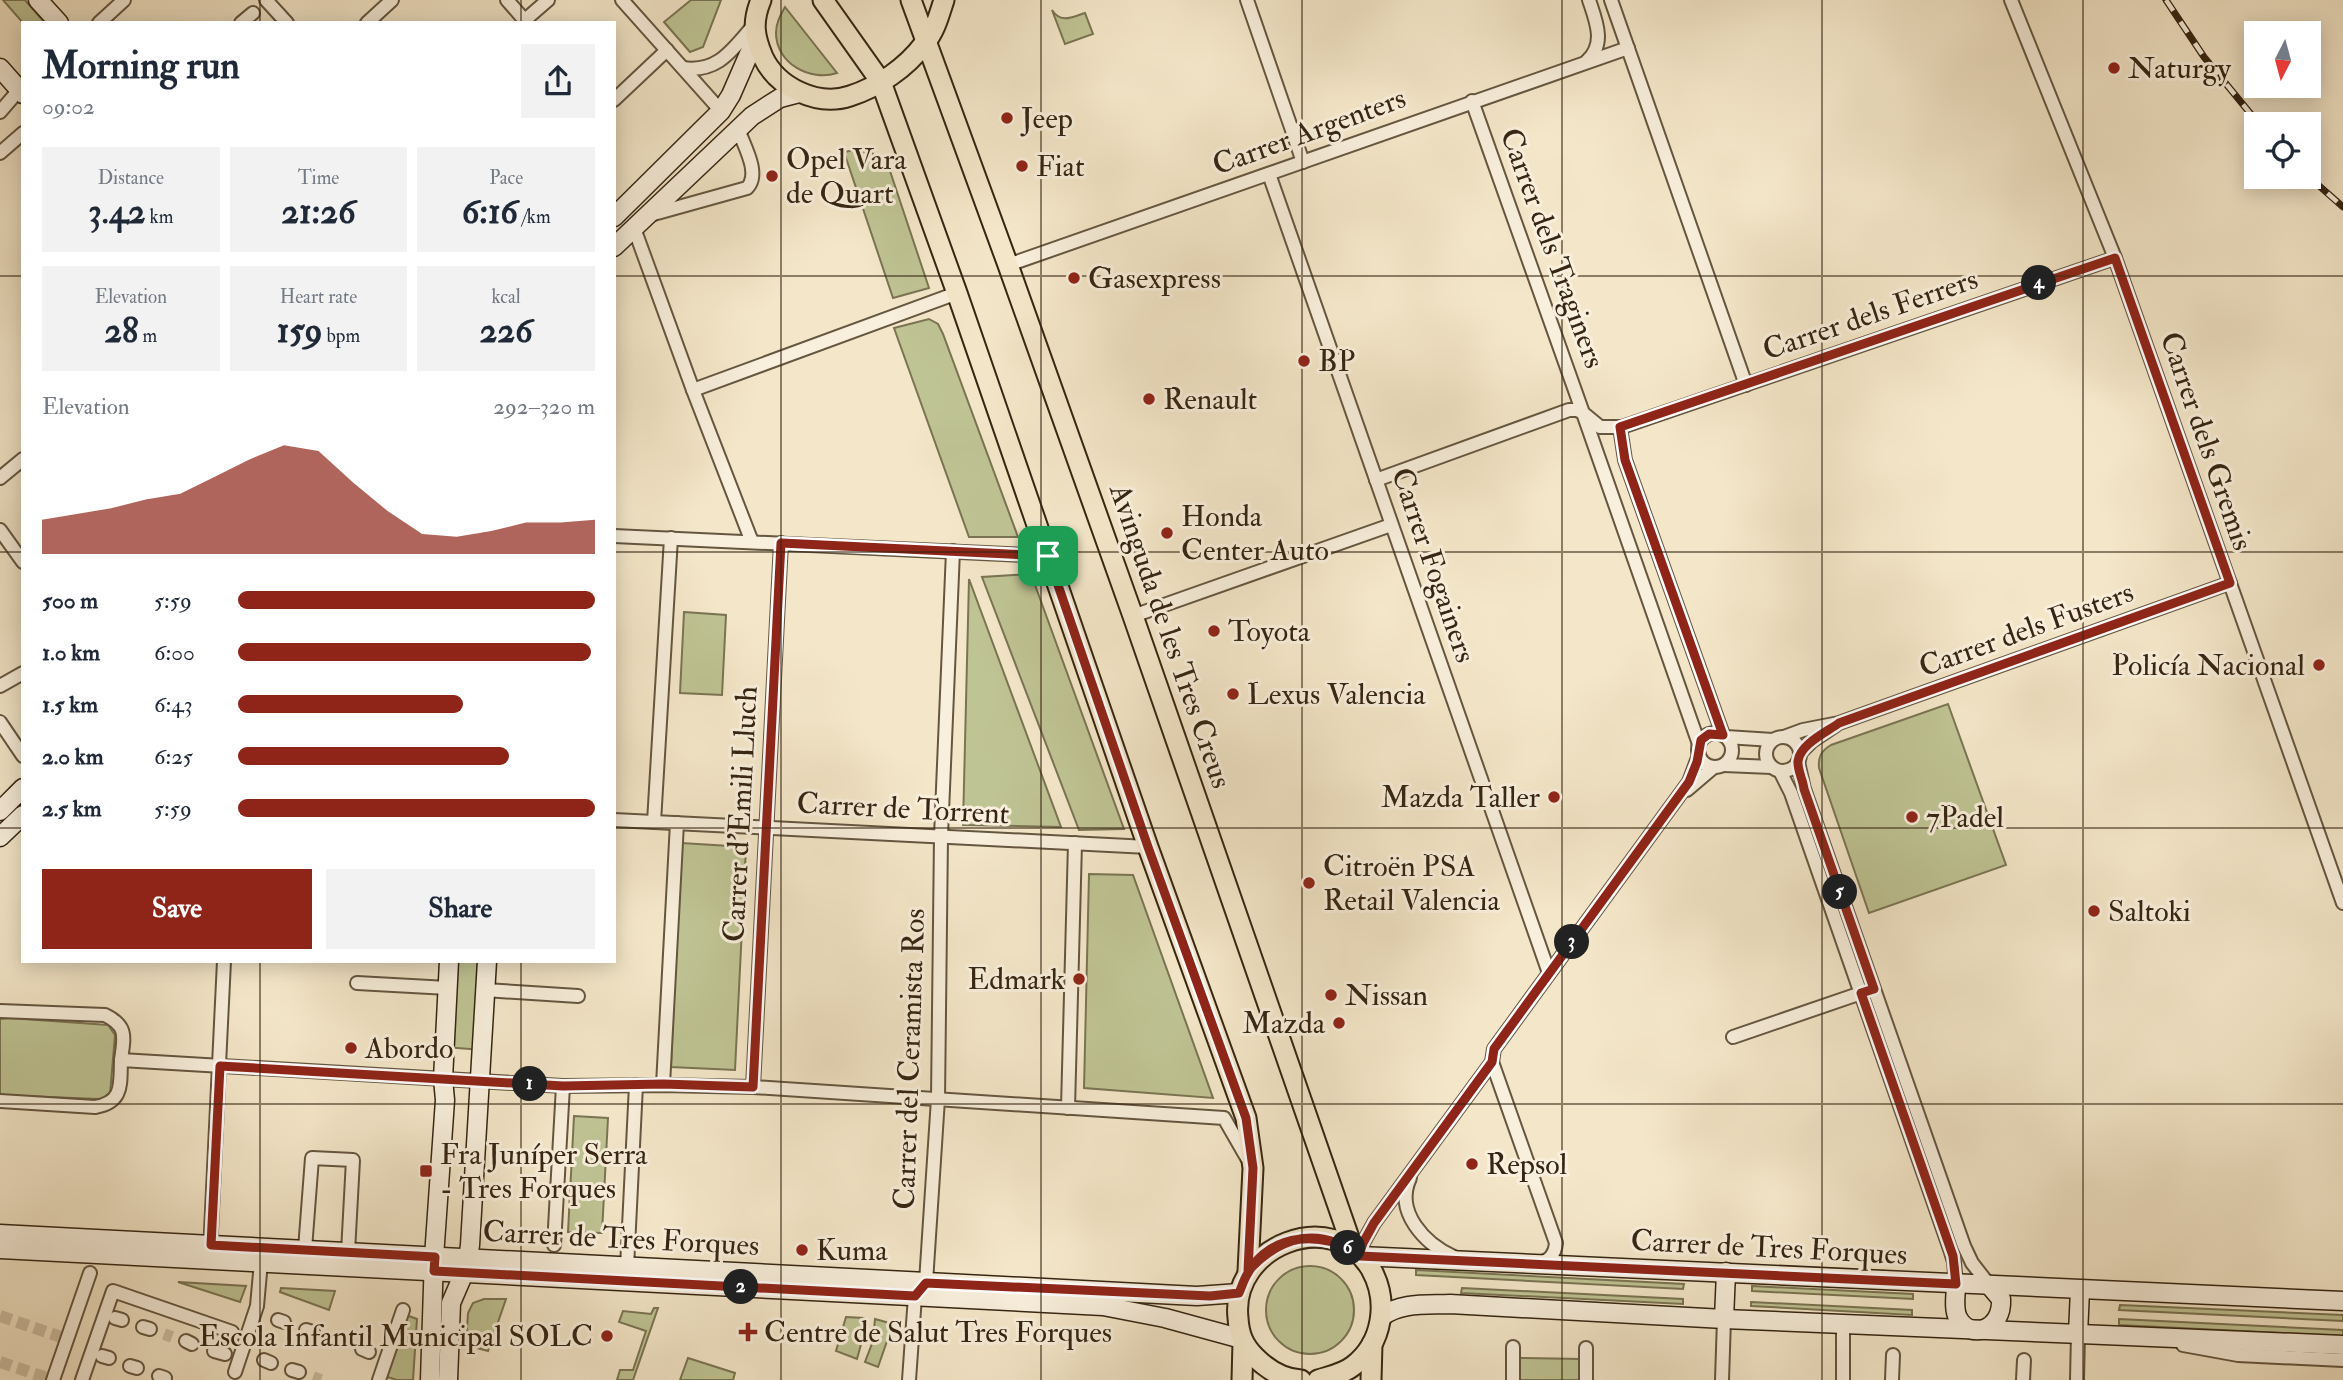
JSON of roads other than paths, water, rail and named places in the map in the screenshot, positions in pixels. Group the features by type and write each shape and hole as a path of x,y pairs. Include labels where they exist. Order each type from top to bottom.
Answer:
{"main road":[{"path":"38,0 57,21"},
{"path":"616,215 721,111 731,95 754,33 761,0"},
{"path":"823,0 881,82 957,293 1148,847 1246,1118 1253,1168 1248,1271 1239,1293 1237,1314 1242,1341 1242,1380"},
{"name":"Avinguda de les Tres Creus","path":"911,0 1008,265 1358,1254 1377,1281 1381,1317"},
{"path":"754,33 768,66 787,86 799,93 831,99 848,97 881,82 905,65 926,43 938,20 944,0"},
{"path":"0,68 21,90"},
{"path":"616,245 764,107 799,93"},
{"path":"0,811 21,790"},
{"path":"0,837 21,817"},
{"path":"430,1380 434,1264 445,1100 443,1079 449,963"},
{"path":"448,1380 451,1303 467,1265 487,963"},
{"name":"Carrer de Tres Forques","path":"0,1234 210,1252 261,1262 627,1267 920,1289 1103,1306 1155,1315 1242,1341"},
{"path":"1248,1271 1264,1255 1284,1243 1297,1240 1327,1239 1358,1254"},
{"name":"Carrer de Tres Forques","path":"0,1248 210,1252 305,1249 434,1264"},
{"name":"Carrer de Tres Forques","path":"1358,1254 1474,1263 1726,1272 2080,1290 2123,1289 2343,1301"},
{"name":"Carrer de Tres Forques","path":"467,1265 920,1289 1196,1296 1239,1293"},
{"path":"1724,1319 1726,1272"},
{"path":"1956,1284 1956,1311 1959,1320 1978,1330 1988,1328 1996,1322 2000,1314 2001,1299 1990,1286"},
{"path":"2078,1334 2080,1290"},
{"path":"1371,1380 1372,1344 1381,1317 1391,1309 1407,1305 1450,1304 1724,1319 2343,1345"},
{"path":"1242,1341 1262,1364 1276,1373 1301,1380"},
{"path":"1318,1380 1353,1366 1372,1344"}],"street":[{"path":"101,21 124,0"},
{"path":"266,0 285,21"},
{"path":"369,21 392,0"},
{"path":"507,0 526,21 548,0"},
{"path":"622,0 721,111"},
{"path":"1247,0 1303,162"},
{"path":"1611,0 1746,385"},
{"name":"Carrer dels Gremis","path":"2011,0 2115,258 2343,903"},
{"path":"1585,63 1595,50 1598,38 1591,2"},
{"path":"243,21 253,13"},
{"path":"682,68 709,68 754,33"},
{"name":"Carrer Argenters","path":"1008,265 1628,48"},
{"path":"616,98 667,50"},
{"path":"0,112 21,92"},
{"name":"Carrer dels Traginers","path":"1472,101 1699,749"},
{"path":"738,129 753,173 752,182 747,188 640,222 692,390 751,542"},
{"path":"0,153 21,135"},
{"name":"Carrer Fogainers","path":"1269,174 1549,973"},
{"name":"Carrer dels Ferrers","path":"1620,427 2115,258"},
{"path":"692,390 957,293"},
{"path":"1376,480 1569,410 1583,413"},
{"name":"Carrer dels Traginers","path":"1583,413 1600,427 1620,427"},
{"path":"1620,427 1625,460 1732,752 1719,766 1674,802"},
{"path":"0,478 21,461"},
{"path":"1133,616 1391,525"},
{"path":"0,530 21,559"},
{"path":"616,536 1048,556"},
{"path":"654,822 671,538"},
{"name":"Carrer d'Emili Lluch","path":"753,1087 781,543"},
{"path":"941,836 953,551"},
{"name":"Carrer dels Fusters","path":"1725,736 1779,739 1803,730 1839,723 2230,583"},
{"path":"0,686 21,674"},
{"path":"0,722 21,753"},
{"name":"Carrer dels Fusters","path":"1799,758 1812,741 1839,723"},
{"path":"1358,1254 1374,1223 1492,1062 1494,1049 1689,782 1699,749 1709,734 1725,736"},
{"path":"1956,1284 1953,1256 1791,793 1766,754 1779,739 1795,743 1804,789 1964,1246 1972,1263 1990,1286"},
{"path":"1699,749 1704,763 1719,766 1790,769 1799,758"},
{"name":"Carrer de Torrent","path":"616,820 1148,847"},
{"name":"Carrer d'Emili Lluch","path":"663,1084 677,823"},
{"name":"Carrer del Ceramista Ros","path":"909,1380 937,1099 941,836"},
{"path":"1068,1108 1075,843"},
{"path":"2329,863 2343,859"},
{"path":"210,1252 224,963"},
{"path":"357,983 448,988"},
{"path":"1733,1037 1874,989"},
{"path":"485,990 578,996"},
{"path":"0,1010 105,1016 120,1024 123,1030 120,1090 113,1100 103,1106 0,1101"},
{"path":"121,1060 563,1086 663,1084 753,1087 1224,1118 1253,1168"},
{"path":"1492,1062 1556,1243 1555,1252 1549,1259 1533,1264"},
{"path":"627,1267 636,1085"},
{"path":"554,1245 563,1086"},
{"path":"305,1249 312,1158 353,1160 348,1252"},
{"path":"1416,1166 1407,1184 1406,1196 1411,1220 1424,1237 1442,1252 1474,1263"},
{"path":"235,1372 257,1306 261,1262"},
{"path":"53,1380 90,1273"},
{"path":"82,1380 127,1365 161,1333 113,1291 232,1332"},
{"path":"379,1380 324,1336 404,1310"},
{"path":"1722,1380 1724,1319"},
{"path":"1843,1324 1843,1380"},
{"path":"2077,1380 2078,1334"},
{"path":"2138,1336 2238,1355 2343,1360"},
{"path":"1513,1347 1513,1380"},
{"path":"1586,1348 1586,1380"},
{"path":"1892,1355 1892,1380"},
{"path":"2023,1380 2024,1360"}],"tunnel":[{"path":"0,1316 67,1339"},
{"path":"164,1334 172,1337"},
{"path":"0,1362 53,1380"},
{"path":"313,1377 321,1380"}],"railway":[{"path":"2166,0 2204,57 2249,112"},
{"path":"2321,188 2343,207"}],"place":[{"name":"Naturgy","path":"2114,68"},
{"name":"Jeep","path":"1007,118"},
{"name":"Fiat","path":"1022,166"},
{"name":"Opel Vara de Quart","path":"772,176"},
{"name":"Gasexpress","path":"1074,278"},
{"name":"BP","path":"1304,361"},
{"name":"Renault","path":"1149,399"},
{"name":"Honda Center Auto","path":"1167,533"},
{"name":"Toyota","path":"1214,631"},
{"name":"Policía Nacional","path":"2319,665"},
{"name":"Lexus Valencia","path":"1233,694"},
{"name":"Mazda Taller","path":"1554,797"},
{"name":"7Padel","path":"1912,817"},
{"name":"Citroën PSA Retail Valencia","path":"1309,883"},
{"name":"Saltoki","path":"2094,911"},
{"name":"Edmark","path":"1079,979"},
{"name":"Nissan","path":"1331,995"},
{"name":"Mazda","path":"1339,1023"},
{"name":"Abordo","path":"351,1048"},
{"name":"Repsol","path":"1472,1164"},
{"name":"Fra Juníper Serra - Tres Forques","path":"426,1171"},
{"name":"Kuma","path":"802,1250"},
{"name":"Centre de Salut Tres Forques","path":"748,1332"},
{"name":"Escola Infantil Municipal SOLC","path":"607,1336"}]}
